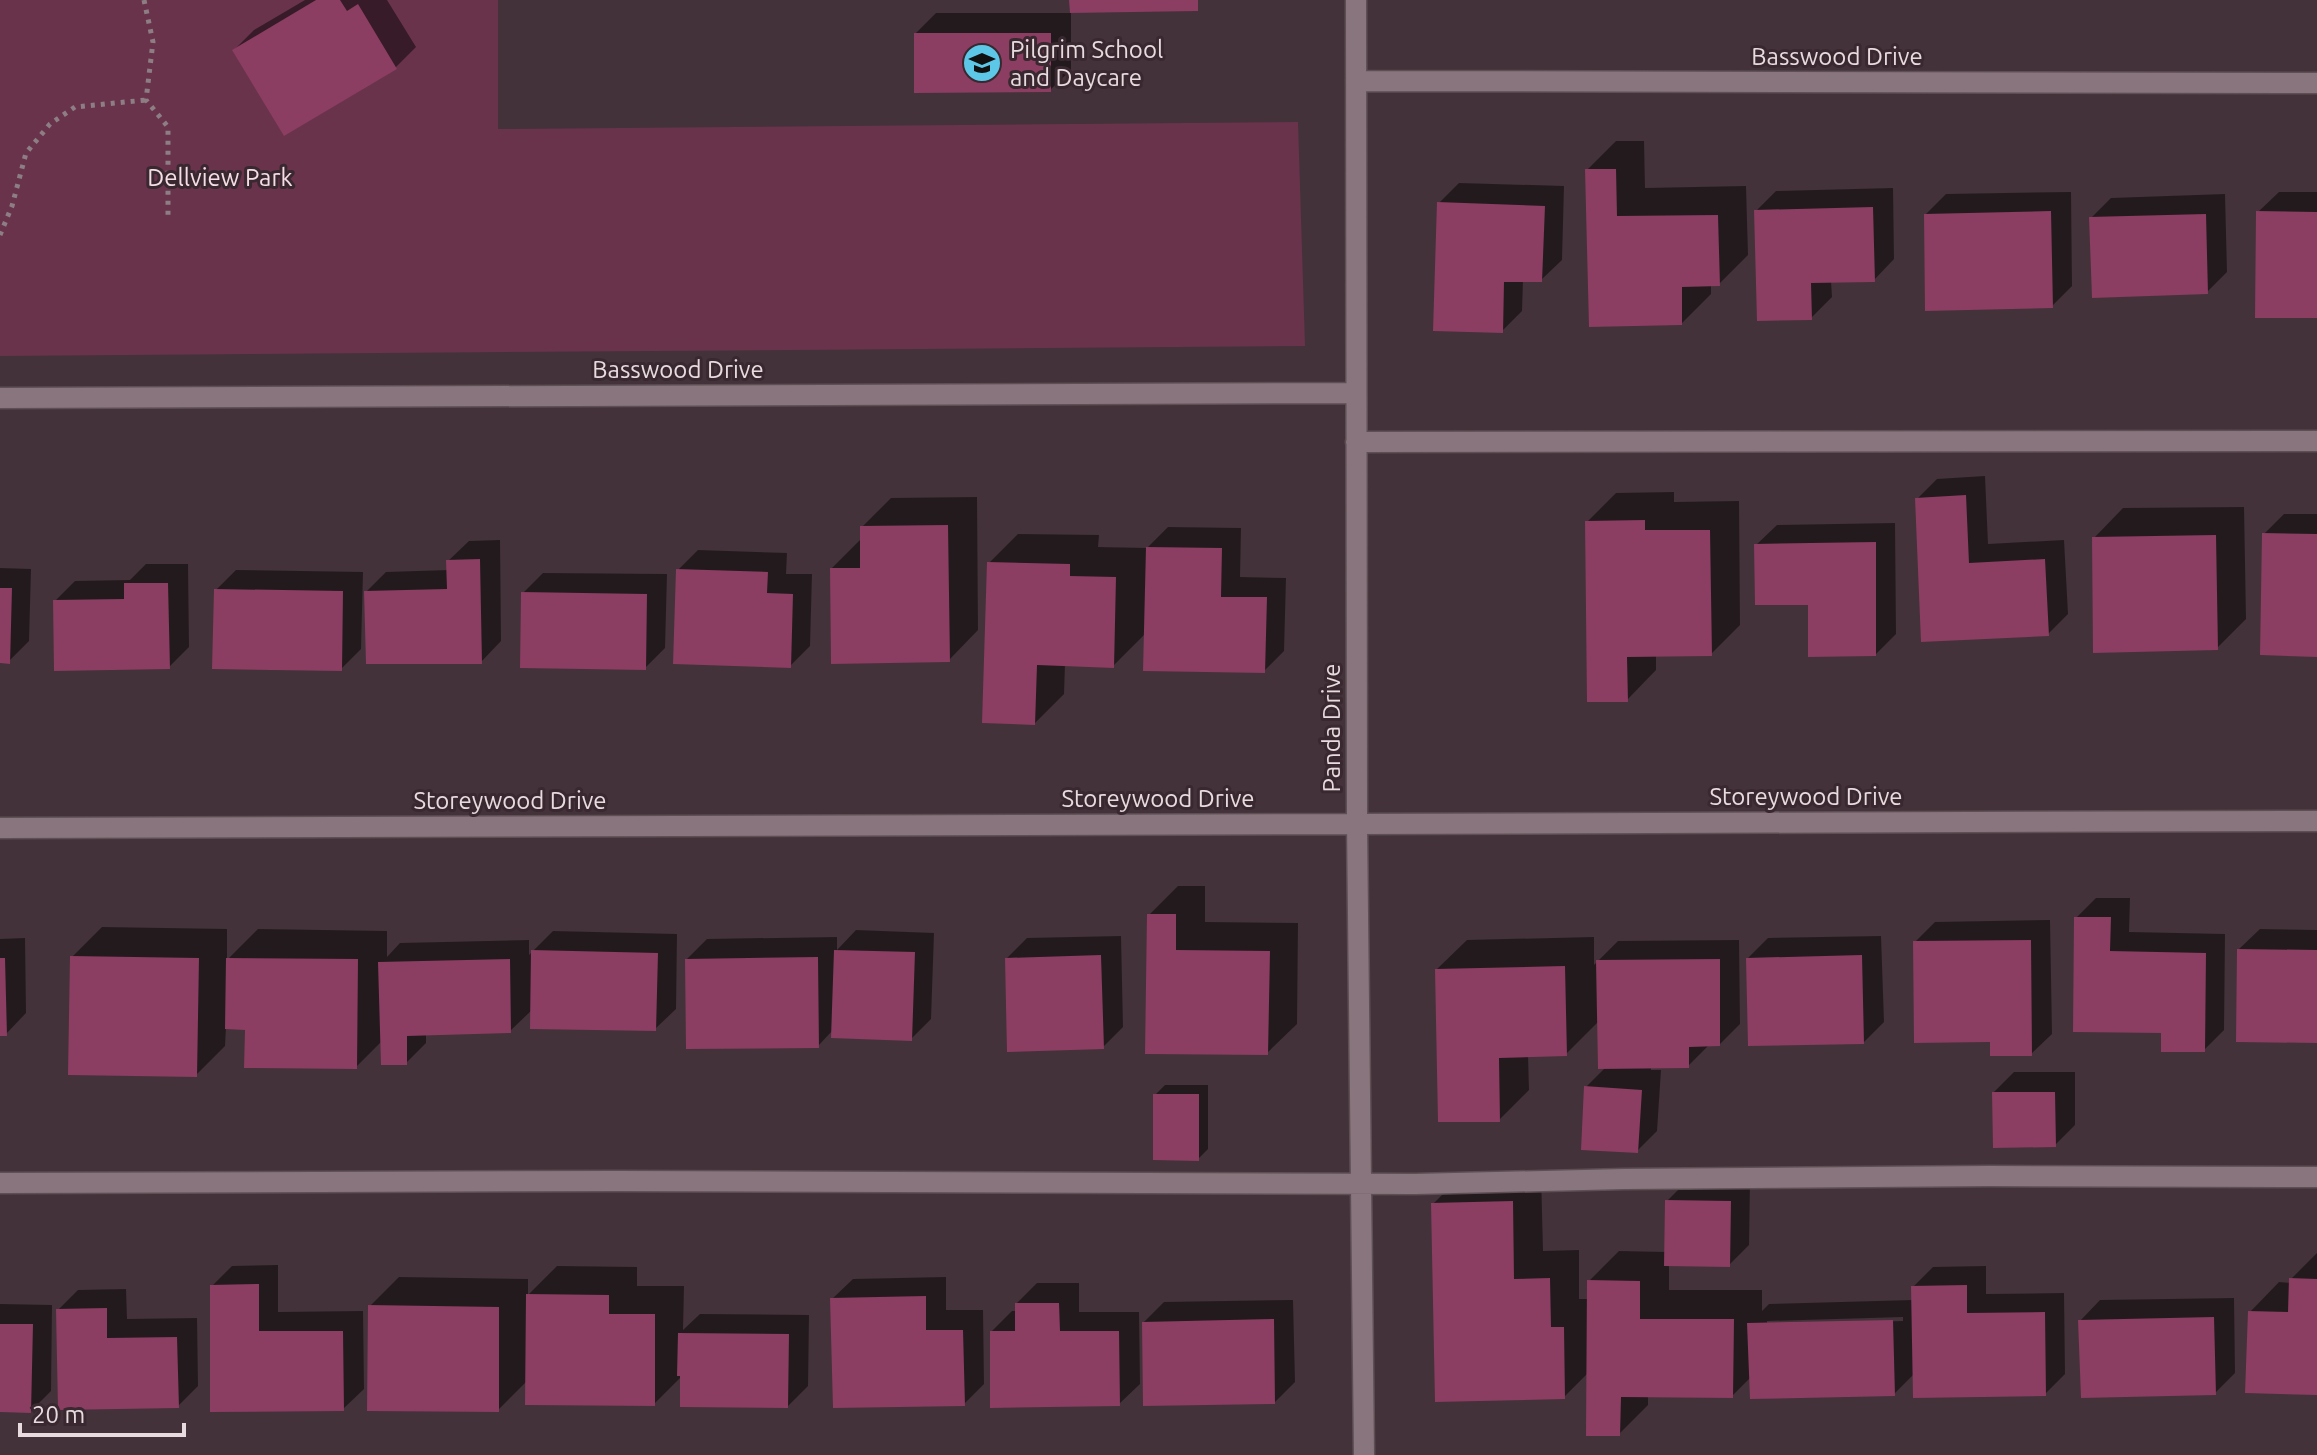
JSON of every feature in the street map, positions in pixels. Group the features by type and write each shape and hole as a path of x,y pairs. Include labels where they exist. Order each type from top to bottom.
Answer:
{"street":[{"name":"Panda Drive","path":"1356,0 1357,824 1364,1455"},
{"name":"Basswood Drive","path":"1356,81 2317,83"},
{"name":"Basswood Drive","path":"0,398 1356,393"},
{"path":"1356,442 2317,441"},
{"name":"Storeywood Drive","path":"0,828 2317,821"},
{"path":"0,1183 1361,1183 1989,1176 2317,1177"}],"path":[{"path":"144,0 153,42 146,100 168,127 168,215"},
{"path":"0,235 12,206 26,153 50,124 75,107 146,100"}],"green space":[{"name":"Dellview Park","path":"0,0 498,0 498,129 1298,122 1305,346 0,356"}],"building":[{"path":"316,0 340,0 347,11 358,4 397,69 284,136 232,50"},
{"path":"1069,0 1198,0 1198,11 1070,13"},
{"name":"Pilgrim School and Daycare","path":"914,33 1051,33 1051,92 914,93"},
{"path":"1585,169 1616,169 1617,216 1718,215 1720,286 1682,287 1682,325 1589,327"},
{"path":"1437,202 1545,206 1542,282 1504,282 1503,333 1433,331"},
{"path":"1873,207 1875,282 1811,283 1812,320 1757,321 1754,210"},
{"path":"2051,211 2053,308 1925,311 1924,214"},
{"path":"2256,211 2317,212 2317,318 2255,318"},
{"path":"2206,214 2208,294 2092,298 2089,217"},
{"path":"1966,495 1969,563 2045,559 2049,636 1921,642 1915,498"},
{"path":"1645,520 1645,530 1710,530 1712,656 1627,657 1628,702 1587,702 1585,521"},
{"path":"948,525 950,662 831,664 830,568 860,568 860,526"},
{"path":"2262,533 2317,534 2317,657 2260,655"},
{"path":"2216,535 2218,650 2093,653 2092,537"},
{"path":"1876,542 1876,656 1808,657 1808,605 1755,605 1754,544"},
{"path":"1146,547 1222,548 1221,597 1267,597 1265,673 1143,671"},
{"path":"480,559 482,664 366,664 364,591 447,589 446,560"},
{"path":"987,562 1070,564 1070,576 1116,577 1114,668 1037,665 1035,725 982,723"},
{"path":"676,569 768,572 767,593 793,594 791,668 673,664"},
{"path":"124,583 168,583 170,669 54,671 53,600 124,599"},
{"path":"0,588 12,588 10,664 0,663"},
{"path":"214,589 343,591 342,671 212,669"},
{"path":"521,592 647,594 646,670 520,668"},
{"path":"1147,914 1176,914 1176,950 1270,951 1268,1055 1145,1054"},
{"path":"2074,917 2111,917 2110,951 2206,953 2205,1052 2161,1052 2161,1033 2073,1032"},
{"path":"2031,940 2032,1056 1990,1056 1990,1042 1914,1043 1913,941"},
{"path":"2237,949 2317,950 2317,1043 2236,1042"},
{"path":"531,950 658,953 656,1031 530,1029"},
{"path":"834,950 915,952 912,1041 831,1038"},
{"path":"1101,955 1104,1049 1007,1052 1005,958"},
{"path":"1862,955 1864,1044 1748,1046 1746,958"},
{"path":"70,956 199,958 197,1077 68,1075"},
{"path":"818,957 819,1048 686,1049 685,959"},
{"path":"0,958 5,958 7,1036 0,1036"},
{"path":"226,958 358,959 357,1069 244,1068 245,1030 225,1029"},
{"path":"510,959 511,1033 407,1036 407,1065 381,1065 378,962"},
{"path":"1720,959 1720,1046 1689,1047 1689,1068 1598,1069 1596,960"},
{"path":"1565,966 1567,1056 1499,1058 1500,1122 1438,1122 1435,969"},
{"path":"1584,1086 1642,1090 1638,1153 1581,1150"},
{"path":"1992,1092 2055,1092 2056,1147 1993,1148"},
{"path":"1153,1094 1199,1094 1199,1161 1153,1160"},
{"path":"1665,1200 1731,1201 1730,1267 1664,1266"},
{"path":"1513,1201 1514,1279 1550,1278 1551,1327 1564,1327 1565,1399 1435,1402 1431,1203"},
{"path":"2289,1278 2317,1279 2317,1395 2245,1393 2248,1311 2288,1312"},
{"path":"1587,1280 1640,1281 1640,1319 1734,1319 1733,1398 1621,1397 1620,1436 1586,1436"},
{"path":"259,1284 259,1331 343,1331 344,1411 210,1412 210,1285"},
{"path":"1967,1285 1967,1313 2045,1312 2046,1396 1913,1398 1911,1286"},
{"path":"526,1294 609,1295 609,1314 655,1314 655,1406 525,1405"},
{"path":"926,1296 926,1330 963,1330 965,1406 833,1408 830,1298"},
{"path":"1015,1303 1059,1303 1060,1331 1119,1331 1120,1406 990,1408 990,1331 1015,1331"},
{"path":"368,1305 499,1307 499,1412 367,1411"},
{"path":"107,1308 107,1338 177,1337 179,1408 58,1410 56,1309"},
{"path":"2214,1317 2216,1395 2081,1398 2078,1320"},
{"path":"1274,1319 1275,1404 1143,1406 1142,1322"},
{"path":"1893,1320 1895,1396 1750,1399 1747,1323"},
{"path":"0,1324 33,1324 31,1413 0,1412"},
{"path":"678,1333 789,1334 788,1408 680,1407"}],"place":[{"name":"Pilgrim School and Daycare","path":"982,63"}]}
